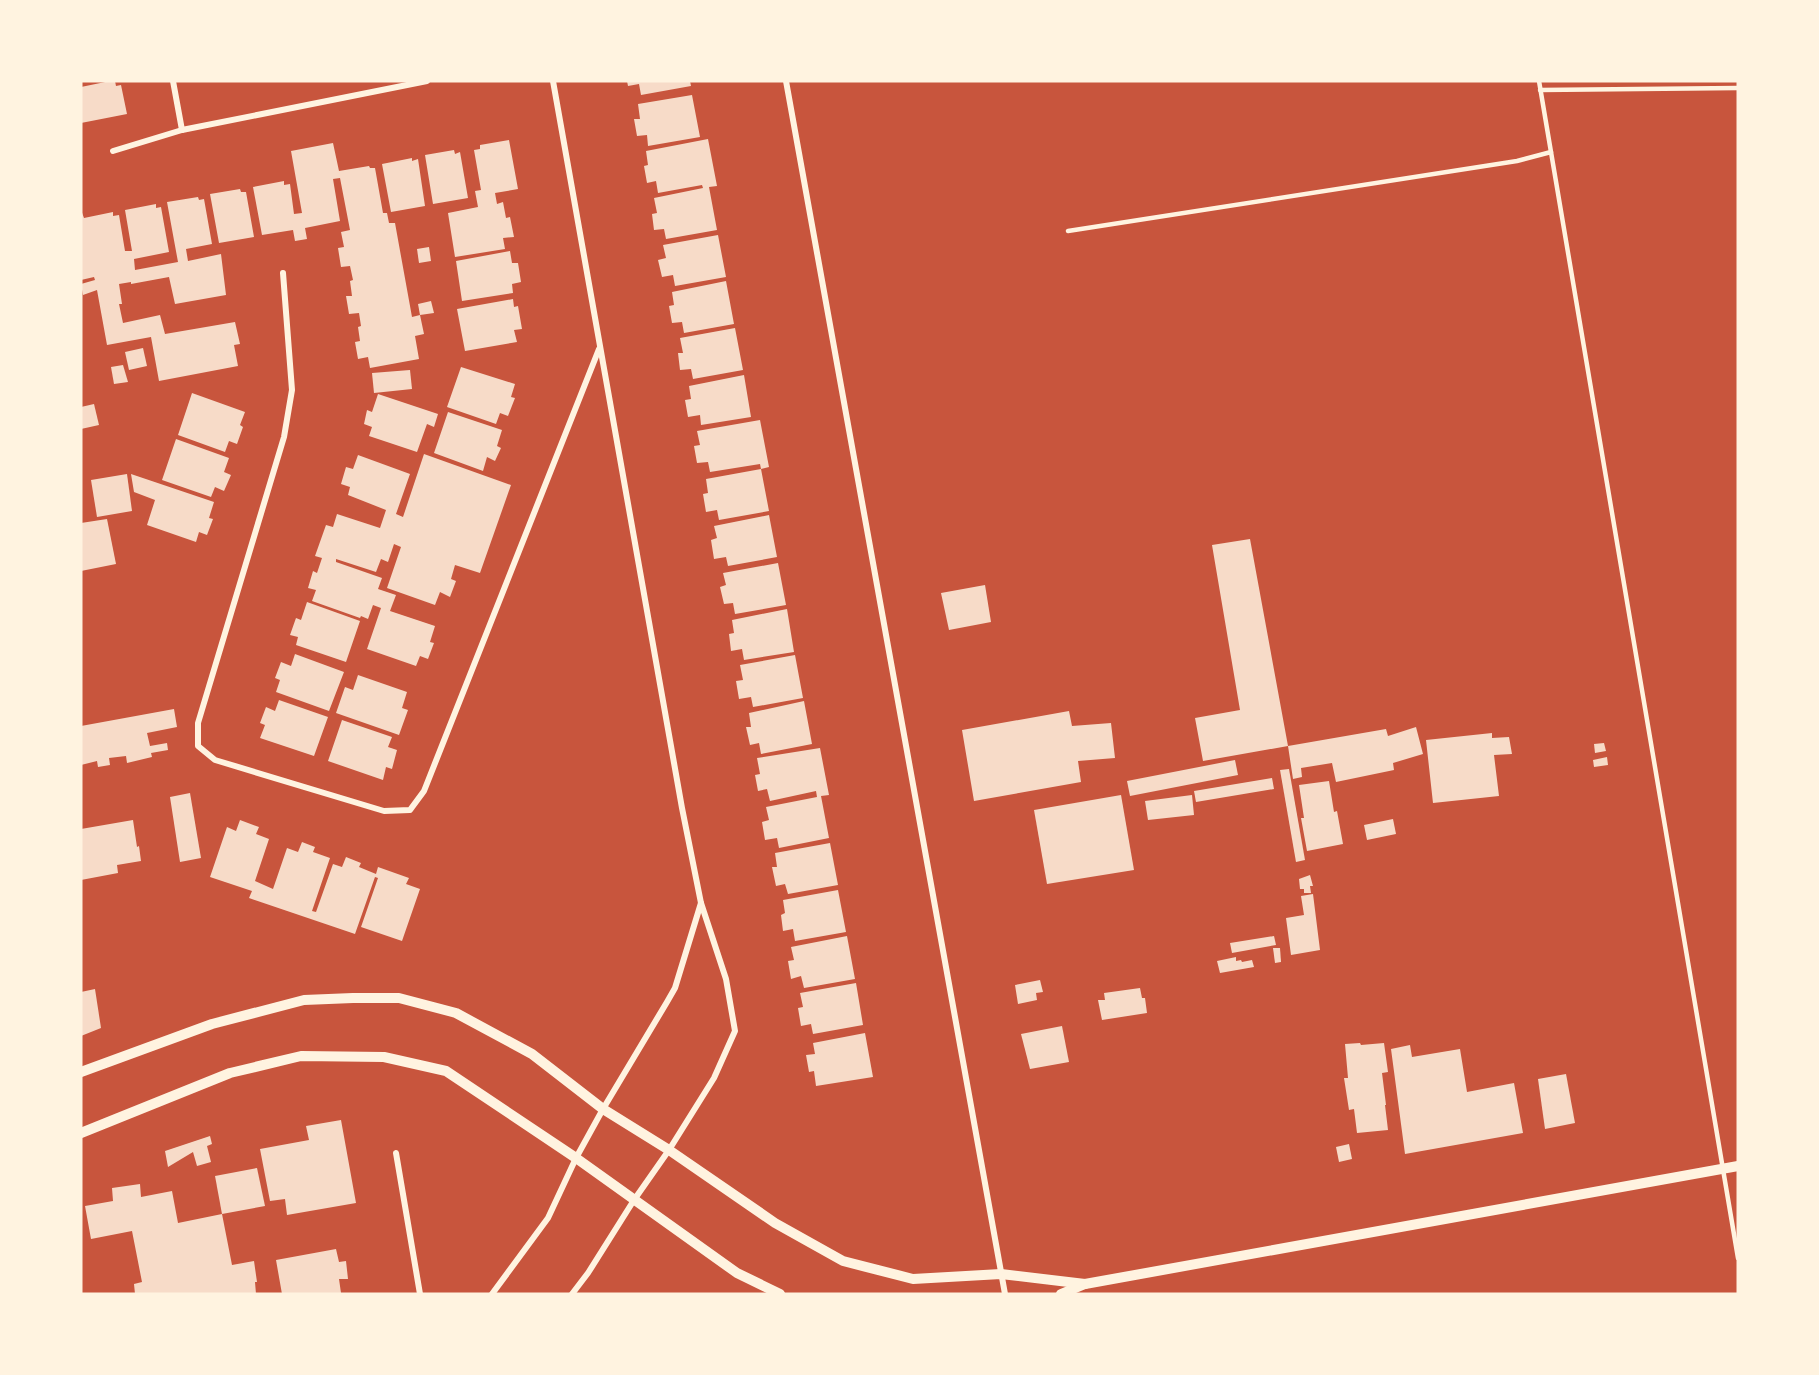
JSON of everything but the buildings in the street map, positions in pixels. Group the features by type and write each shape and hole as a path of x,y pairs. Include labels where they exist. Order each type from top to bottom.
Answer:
{"street":[{"path":"173,81 182,130"},
{"path":"113,151 182,130 427,81"},
{"path":"553,81 599,348 701,903 726,979 735,1031 714,1078 669,1150 572,1294"},
{"path":"786,81 1005,1294"},
{"path":"282,273 292,390 284,437 198,723 198,746 215,760 384,811 410,810 424,792 599,348"},
{"path":"492,1294 548,1218 576,1158 603,1109 675,988 701,903"},
{"path":"81,1072 212,1024 304,1000 399,998 456,1013 532,1054 603,1109 669,1150 775,1223 843,1261 913,1279 1001,1274 1085,1284"},
{"path":"81,1133 230,1073 301,1056 384,1057 446,1071 576,1158 737,1273 780,1294"},
{"path":"396,1153 420,1294"},
{"path":"1061,1294 1085,1284 1738,1166"}],"lane":[{"path":"1539,81 1738,1258"},
{"path":"1540,90 1738,88"},
{"path":"1068,231 1517,161 1551,152"}]}
